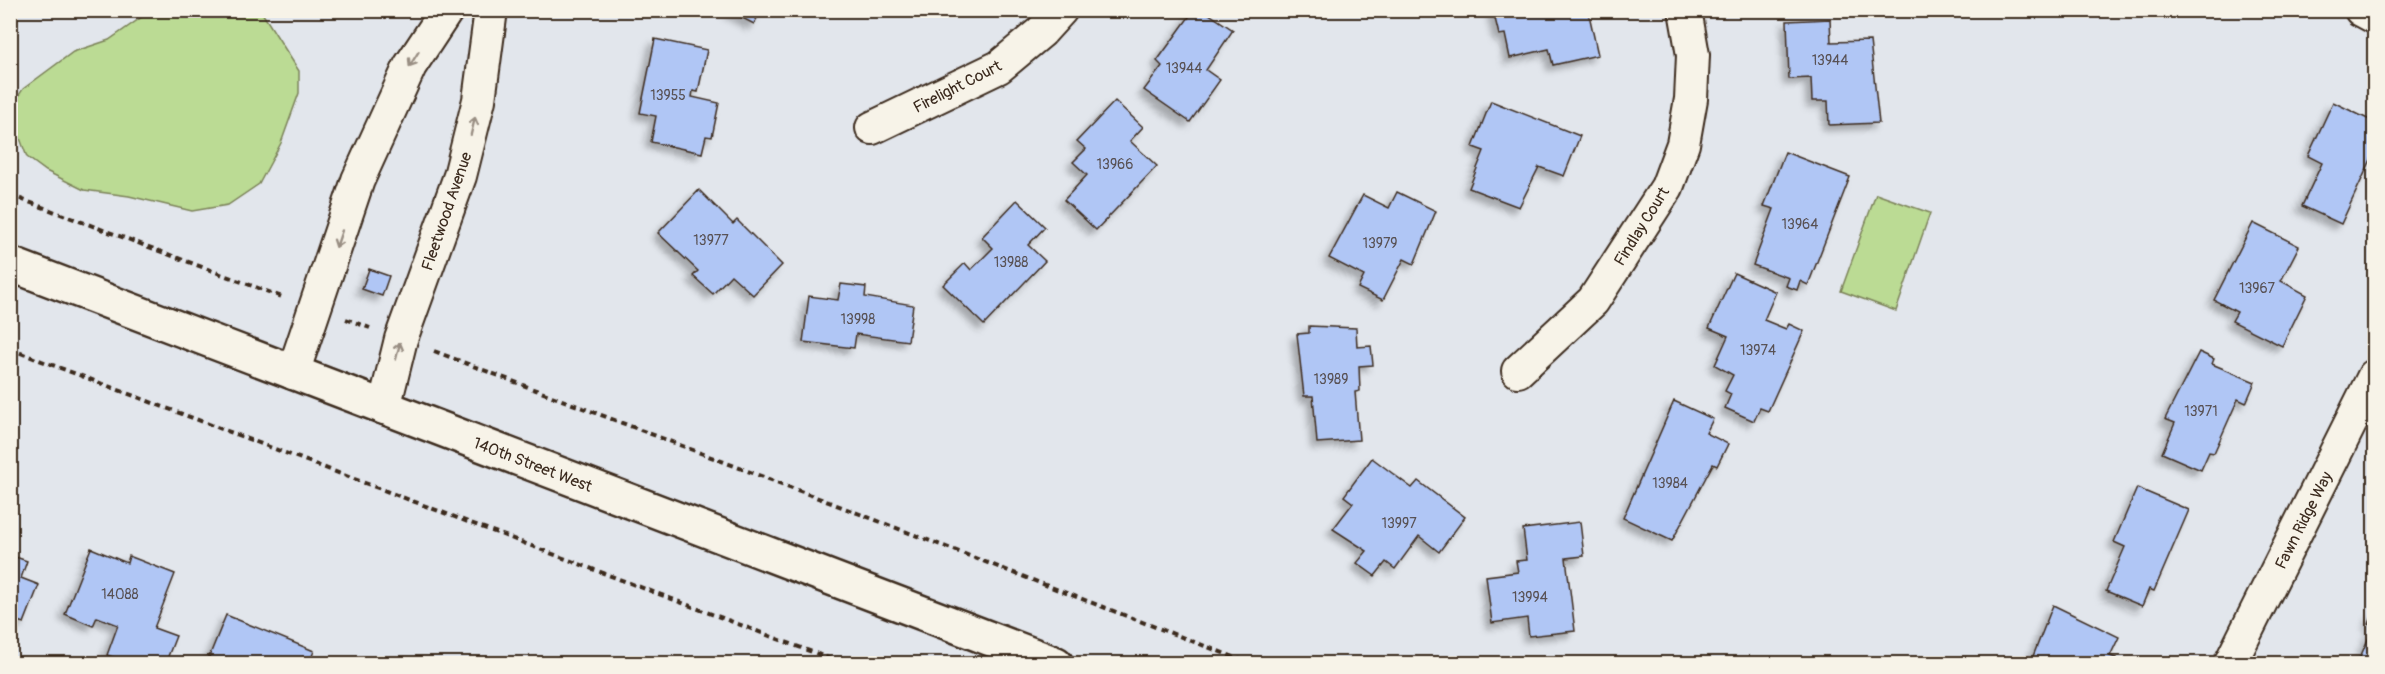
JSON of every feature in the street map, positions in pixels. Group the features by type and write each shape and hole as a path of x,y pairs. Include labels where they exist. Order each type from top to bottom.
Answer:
{"street":[{"path":"292,373 358,180 410,66 447,10"},
{"name":"Fleetwood Avenue","path":"384,408 401,339 460,176 479,100 491,10"},
{"name":"Firelight Court","path":"872,128 999,67 1041,32 1061,10"},
{"name":"Findlay Court","path":"1518,371 1593,302 1666,187 1683,144 1691,99 1692,55 1685,10"},
{"path":"2361,10 2374,17"},
{"name":"140th Street West","path":"10,264 1056,663"},
{"name":"Fawn Ridge Way","path":"2230,663 2374,376"}],"path":[{"path":"10,195 401,339 1252,663"},
{"path":"10,349 844,663"}],"green space":[{"path":"152,10 261,11 299,71 299,93 281,143 259,184 228,205 192,211 129,196 84,190 46,171 27,157 14,122 15,101 23,89 73,52 109,40"},
{"path":"1876,194 1930,213 1896,311 1841,291"}],"building":[{"path":"727,10 761,10 754,24"},
{"path":"1194,10 1203,10 1233,30 1206,70 1220,80 1190,122 1144,90 1162,66 1157,61"},
{"path":"1493,10 1588,10 1598,55 1553,65 1549,49 1510,58 1505,34 1499,35"},
{"path":"1830,19 1831,42 1870,41 1879,123 1829,125 1828,101 1812,101 1811,78 1789,79 1787,21"},
{"path":"655,39 707,50 698,92 693,91 692,97 719,103 712,137 706,136 702,153 651,142 656,116 640,113"},
{"path":"1115,101 1143,127 1130,141 1157,166 1096,230 1064,200 1087,175 1073,162 1086,149 1077,141"},
{"path":"1491,101 1580,136 1564,176 1539,167 1519,207 1469,188 1484,151 1473,147"},
{"path":"2333,102 2374,122 2374,153 2341,224 2302,206 2322,163 2308,156"},
{"path":"1785,152 1850,177 1808,285 1800,281 1797,290 1786,286 1789,278 1753,265 1774,209 1764,206"},
{"path":"699,190 733,224 737,220 782,265 753,295 731,275 713,294 693,276 698,271 658,233"},
{"path":"1397,192 1436,211 1414,264 1404,259 1383,300 1358,288 1364,276 1329,258 1363,195 1389,208"},
{"path":"1017,200 1045,227 1028,245 1045,261 984,325 943,285 965,263 971,270 993,248 982,237"},
{"path":"2253,223 2299,246 2281,281 2307,295 2282,346 2232,321 2237,312 2214,300"},
{"path":"369,269 389,276 382,296 362,289"},
{"path":"1734,273 1776,292 1764,320 1786,329 1789,324 1804,331 1768,411 1760,408 1754,421 1725,408 1731,394 1725,391 1733,375 1715,365 1728,336 1709,328"},
{"path":"841,284 866,287 865,297 913,305 908,341 856,334 854,348 803,342 809,296 838,300"},
{"path":"1309,326 1356,328 1357,347 1371,346 1373,365 1359,366 1360,391 1355,392 1359,440 1317,443 1313,396 1304,396 1297,334 1309,333"},
{"path":"2199,352 2214,359 2212,364 2255,382 2246,403 2238,399 2214,453 2209,452 2201,470 2162,453 2175,423 2165,419"},
{"path":"1674,401 1713,419 1706,433 1728,444 1717,466 1713,464 1672,541 1623,518"},
{"path":"1372,458 1412,488 1418,481 1465,517 1439,552 1419,536 1395,569 1386,562 1375,576 1357,563 1367,551 1333,529 1353,503 1344,496"},
{"path":"2137,488 2189,510 2154,591 2149,589 2142,606 2106,591 2125,547 2114,542"},
{"path":"1580,522 1584,556 1566,558 1575,631 1529,636 1527,618 1492,623 1486,576 1518,572 1516,561 1527,560 1523,529"},
{"path":"91,548 127,563 129,556 175,574 154,628 176,636 165,664 133,664 107,655 118,625 97,617 93,626 65,614"},
{"path":"10,555 27,561 21,578 39,585 24,623 10,619"},
{"path":"2053,605 2119,637 2110,656 2116,658 2113,664 2030,664"},
{"path":"2374,612 2374,626 2369,624"},
{"path":"226,615 314,651 309,664 207,662"},
{"path":"2374,626 2374,664 2357,664"}]}
